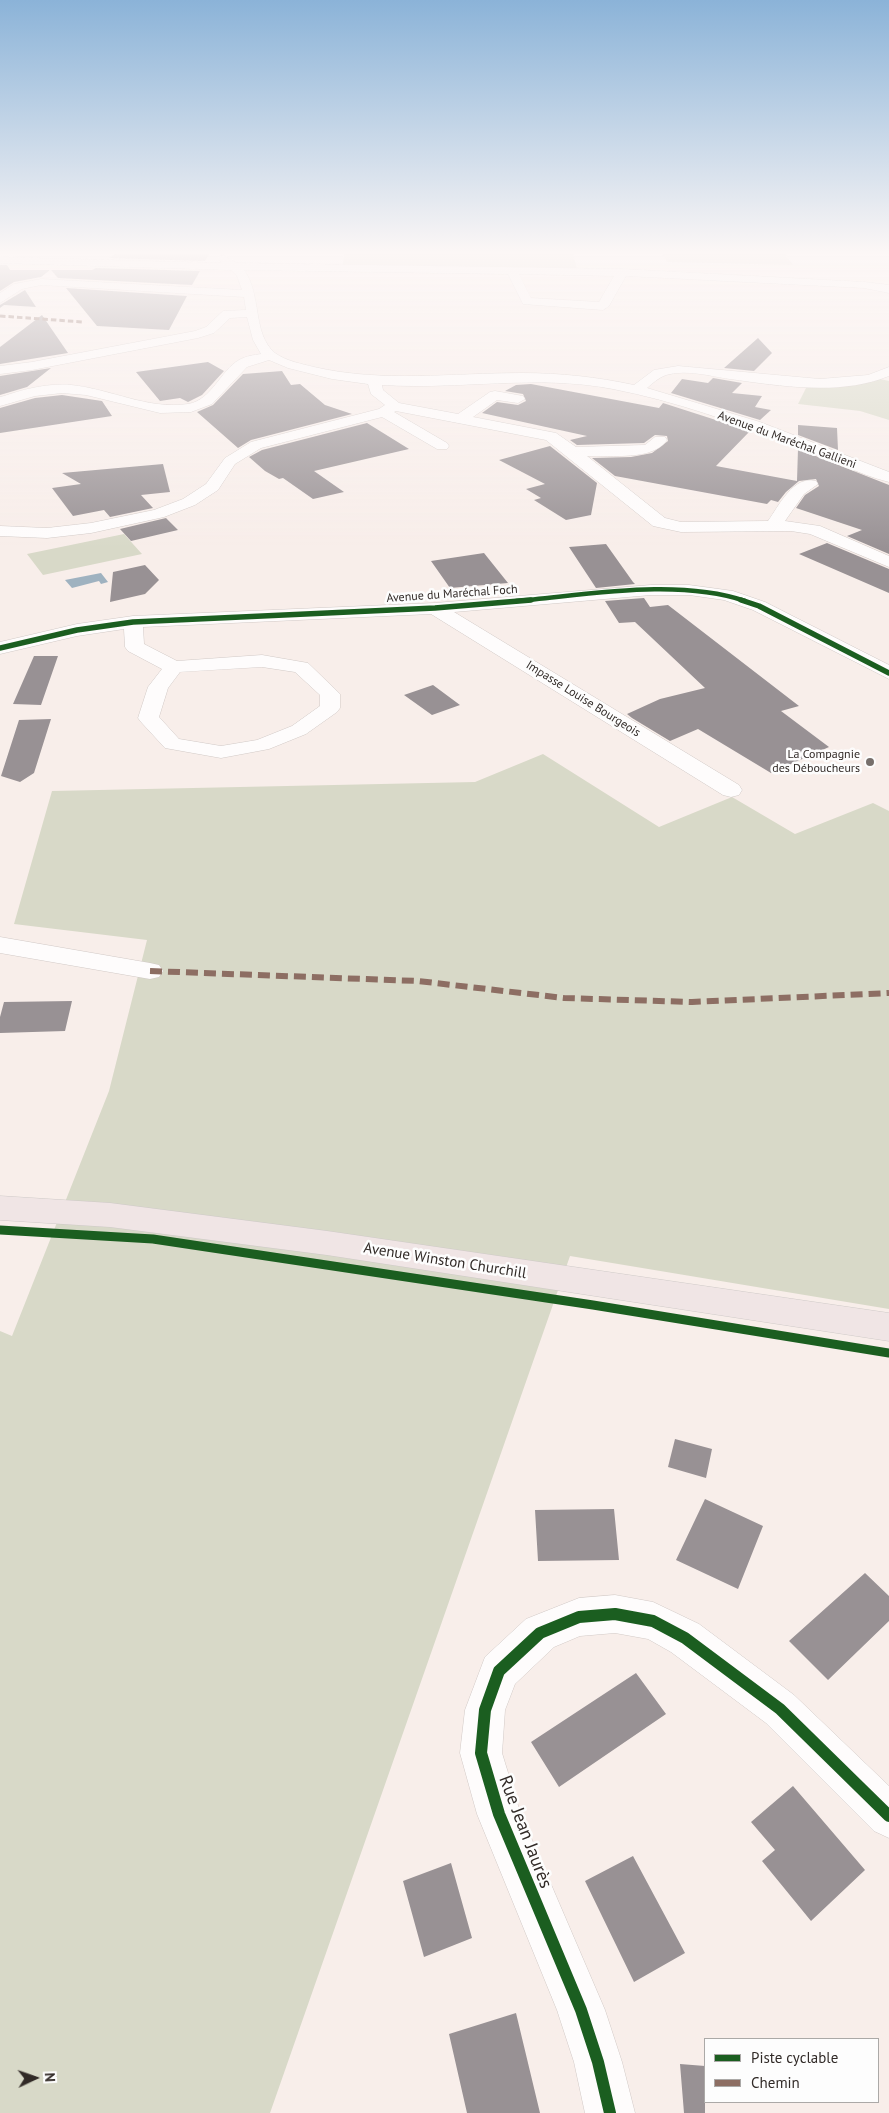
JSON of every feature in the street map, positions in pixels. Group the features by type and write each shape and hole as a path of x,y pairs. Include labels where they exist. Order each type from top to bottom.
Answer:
{"main road":[{"name":"Avenue Winston Churchill","path":"0,1208 110,1215 327,1243 889,1327"}],"street":[{"path":"0,370 101,353"},
{"path":"268,353 271,356"},
{"path":"0,402 25,392 72,389 165,410 193,408 205,404 214,397 241,365 249,360 271,356"},
{"name":"Avenue du Maréchal Gallieni","path":"271,356 290,365 330,376 375,381 442,381 530,377 589,382 636,391 690,405 889,477"},
{"path":"636,391 654,374 667,370 688,369 816,383 870,379 889,371"},
{"path":"375,381 376,391 389,409 442,446"},
{"path":"461,418 495,395 518,399"},
{"path":"0,531 47,533 91,528 158,514 189,502 212,488 230,461 256,445 389,409 461,418 540,433 559,441 659,522 681,528 791,526 814,530 889,562"},
{"path":"572,452 650,449 660,440"},
{"path":"773,526 798,491 810,484"},
{"name":"Avenue du Maréchal Foch","path":"0,648 77,630 133,622 435,608 650,590 690,590 727,595 759,606 889,673"},
{"name":"Impasse Louise Bourgeois","path":"435,608 731,790"},
{"path":"133,622 135,646 174,667 262,661 301,667 330,694 330,708 299,730 262,745 221,752 172,744 148,718 158,687 174,667"},
{"path":"0,945 150,972"},
{"name":"Rue Jean Jaurès","path":"610,2113 598,2062 581,2010 499,1814 481,1753 485,1710 498,1671 540,1633 579,1617 615,1614 653,1621 685,1638 780,1709 889,1816"}],"green space":[{"path":"880,379 889,381 889,420 860,411 798,404 808,384 871,382"},
{"path":"124,534 142,554 43,575 27,554"},
{"path":"543,754 659,827 732,797 795,834 873,803 889,811 889,1309 570,1256 270,2113 0,2113 0,1331 12,1336 109,1091 147,940 14,924 52,791 475,782"}],"water":[{"path":"101,573 108,582 101,584 99,581 72,588 65,580"}],"building":[{"path":"0,353 68,353 0,364"},
{"path":"741,353 772,353 754,371 724,368"},
{"path":"208,362 224,371 202,395 188,402 180,398 160,401 136,372"},
{"path":"51,368 27,387 0,395 0,376"},
{"path":"282,371 291,385 300,384 325,405 352,414 251,440 238,448 197,412 213,405 243,374"},
{"path":"713,378 742,383 732,393 762,396 755,407 771,410 760,420 671,393 682,379 708,383"},
{"path":"531,384 659,408 663,403 750,431 716,466 797,481 798,449 889,485 889,554 847,536 862,530 796,508 805,495 819,486 816,479 799,481 778,502 771,500 767,504 615,476 592,458 631,457 652,453 668,441 667,436 655,435 644,443 577,445 570,440 587,436 482,413 497,402 518,405 526,401 523,394 505,391 516,385"},
{"path":"62,395 102,401 112,416 0,433 0,408 35,398"},
{"path":"367,423 409,449 314,471 344,492 313,499 283,478 279,479 265,471 249,457 262,450"},
{"path":"798,425 837,428 838,450 798,435"},
{"path":"550,446 597,483 591,515 566,520 534,500 541,498 526,489 545,484 499,460"},
{"path":"163,464 170,492 141,495 153,508 110,517 104,510 73,516 52,488 81,484 62,473"},
{"path":"166,518 178,530 131,541 120,529"},
{"path":"827,543 889,569 889,593 799,554"},
{"path":"606,544 635,584 596,588 569,547"},
{"path":"484,553 508,583 450,588 431,561"},
{"path":"145,565 159,580 145,594 110,602 113,572"},
{"path":"644,598 650,607 668,605 799,706 781,711 829,747 771,773 698,729 670,741 627,714 660,699 705,688 635,622 619,623 605,601"},
{"path":"34,656 58,656 41,705 13,704"},
{"path":"433,685 460,705 432,715 404,695"},
{"path":"51,719 34,773 20,782 1,776 19,720"},
{"path":"72,1001 65,1031 0,1033 0,1017 4,1002"},
{"path":"675,1439 712,1449 706,1478 668,1467"},
{"path":"705,1499 763,1526 738,1589 676,1560"},
{"path":"614,1509 619,1560 538,1561 535,1510"},
{"path":"865,1573 889,1596 889,1621 828,1680 789,1641"},
{"path":"636,1673 666,1714 559,1787 531,1742"},
{"path":"793,1786 865,1870 811,1921 762,1861 775,1850 751,1822"},
{"path":"633,1856 685,1953 634,1982 585,1881"},
{"path":"451,1863 472,1938 424,1957 403,1881"},
{"path":"516,2013 540,2113 467,2113 449,2034"},
{"path":"680,2064 704,2066 705,2113 684,2113"}],"marked path":[{"path":"150,971 418,981 564,998 692,1002 889,993"}],"cycle path":[{"path":"0,648 77,630 133,622 435,608 651,590 689,590 727,595 759,606 889,673"},
{"path":"0,1230 153,1239 593,1305 889,1353"},
{"path":"610,2113 598,2062 581,2010 499,1814 481,1753 485,1710 499,1671 540,1633 579,1617 615,1614 653,1621 685,1638 780,1709 889,1816"}],"place":[{"name":"La Compagnie des Déboucheurs","path":"870,762"}]}
